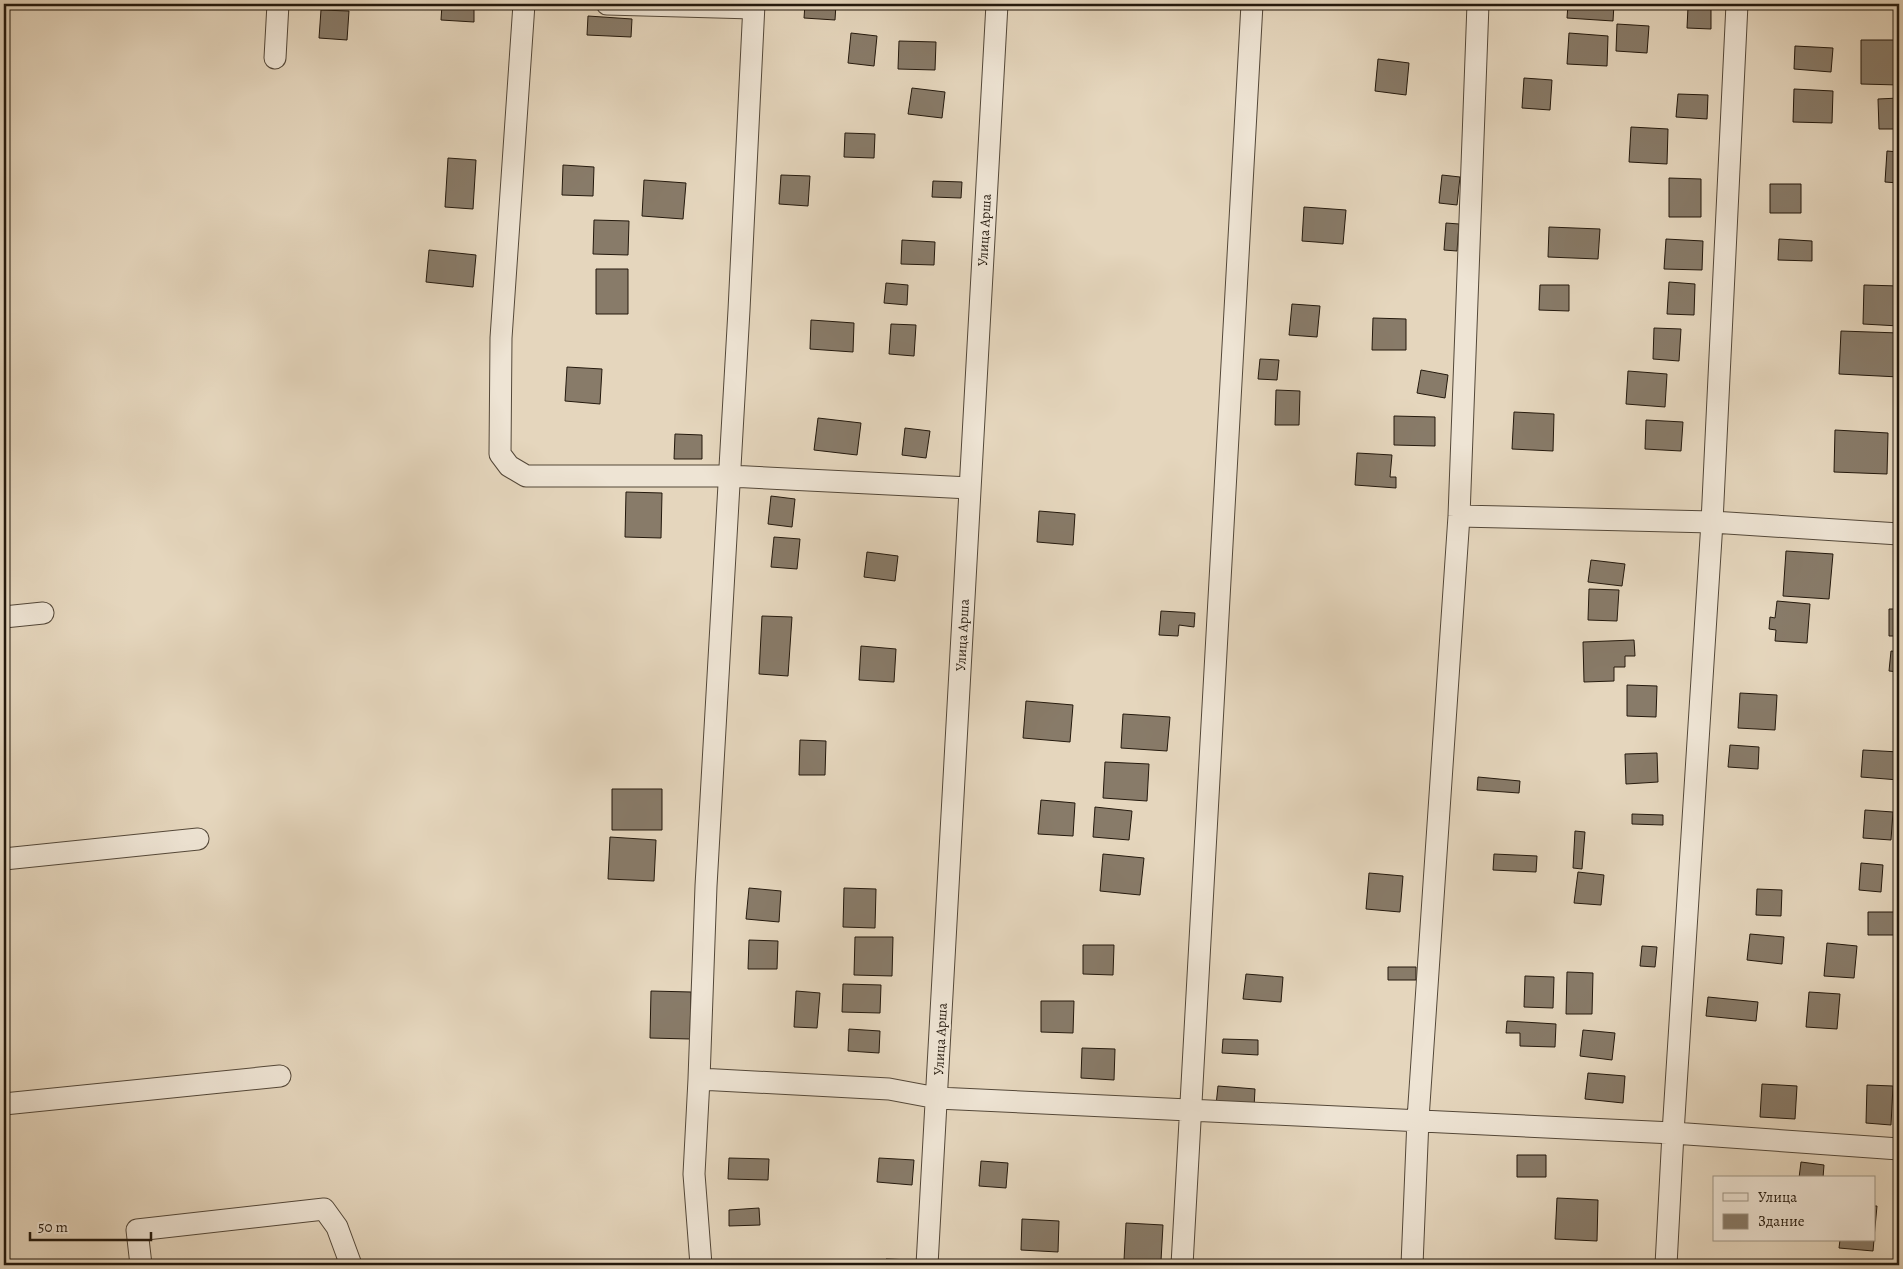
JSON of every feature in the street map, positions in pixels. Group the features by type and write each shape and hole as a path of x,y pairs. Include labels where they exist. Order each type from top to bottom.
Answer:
{"street":[{"path":"274,58 278,4"},
{"path":"524,4 501,338 500,454 509,466 526,476 728,476 970,488"},
{"path":"606,4 753,6 739,310 706,886 694,1174 701,1265"},
{"name":"Улица Арша","path":"927,1265 997,4"},
{"path":"1182,1265 1252,4"},
{"path":"1412,1265 1418,1119 1459,516 1478,4"},
{"path":"1666,1265 1712,522 1737,4"},
{"path":"1459,516 1712,522 1899,534"},
{"path":"4,618 43,613"},
{"path":"4,859 198,839"},
{"path":"4,1104 280,1076"},
{"path":"699,1079 889,1089 937,1098 1191,1111 1418,1119 1673,1133 1899,1149"},
{"path":"141,1265 136,1230 324,1209 337,1227 351,1265"}],"building":[{"path":"442,4 474,4 474,22 441,20"},
{"path":"805,4 836,4 835,20 804,18"},
{"path":"1297,4 1362,4 1362,8"},
{"path":"1568,4 1614,4 1613,21 1567,18"},
{"path":"1688,7 1711,8 1711,29 1687,28"},
{"path":"321,10 349,11 347,40 319,38"},
{"path":"588,16 632,19 631,37 587,35"},
{"path":"1617,24 1649,26 1647,53 1616,51"},
{"path":"851,33 877,36 874,66 848,63"},
{"path":"1569,33 1608,36 1607,66 1567,64"},
{"path":"1861,40 1899,40 1899,85 1861,84"},
{"path":"899,41 936,42 935,70 898,69"},
{"path":"1795,46 1833,48 1831,72 1794,69"},
{"path":"1378,59 1409,63 1406,95 1375,91"},
{"path":"1524,78 1552,80 1550,110 1522,108"},
{"path":"912,88 945,92 942,118 908,114"},
{"path":"1794,89 1833,91 1832,123 1793,122"},
{"path":"1678,94 1708,95 1707,119 1676,117"},
{"path":"1899,98 1899,129 1879,129 1878,99"},
{"path":"1631,127 1668,129 1667,164 1629,162"},
{"path":"845,133 875,134 874,158 844,157"},
{"path":"1887,151 1899,152 1899,183 1885,182"},
{"path":"448,158 476,160 473,209 445,207"},
{"path":"563,165 594,167 593,196 562,195"},
{"path":"781,175 810,176 808,206 779,204"},
{"path":"1442,175 1460,177 1457,205 1439,203"},
{"path":"1669,178 1701,179 1701,217 1669,217"},
{"path":"644,180 686,183 683,219 642,216"},
{"path":"933,181 962,182 961,198 932,197"},
{"path":"1770,184 1801,184 1801,213 1770,213"},
{"path":"1304,207 1346,210 1343,244 1302,241"},
{"path":"594,220 629,221 628,255 593,254"},
{"path":"1446,223 1459,224 1457,251 1444,250"},
{"path":"1549,227 1600,229 1598,259 1548,257"},
{"path":"1666,239 1703,241 1702,270 1664,269"},
{"path":"1779,239 1812,241 1812,261 1778,260"},
{"path":"902,240 935,242 934,265 901,264"},
{"path":"429,250 476,255 473,287 426,282"},
{"path":"596,269 628,269 628,314 596,314"},
{"path":"1669,282 1695,284 1694,315 1667,314"},
{"path":"886,283 908,285 907,305 884,303"},
{"path":"1540,285 1569,285 1569,311 1539,310"},
{"path":"1864,285 1899,286 1899,326 1863,324"},
{"path":"1292,304 1320,306 1317,337 1289,335"},
{"path":"1373,318 1406,319 1406,350 1372,350"},
{"path":"811,320 854,323 853,352 810,349"},
{"path":"891,324 916,325 914,356 889,354"},
{"path":"1654,328 1681,329 1679,361 1653,359"},
{"path":"1841,331 1899,333 1899,377 1839,374"},
{"path":"1260,359 1279,360 1277,380 1258,379"},
{"path":"567,367 602,369 600,404 565,401"},
{"path":"1421,370 1448,375 1445,398 1417,393"},
{"path":"1628,371 1667,374 1665,407 1626,404"},
{"path":"1276,390 1300,391 1299,425 1275,425"},
{"path":"1514,412 1554,414 1553,451 1512,449"},
{"path":"1394,416 1435,417 1435,446 1394,445"},
{"path":"818,418 861,423 857,455 814,450"},
{"path":"1646,420 1683,422 1681,451 1645,449"},
{"path":"905,428 930,431 926,458 902,455"},
{"path":"1835,430 1888,433 1887,474 1834,472"},
{"path":"675,434 702,435 702,459 674,459"},
{"path":"1357,453 1392,455 1390,477 1396,477 1396,488 1355,485"},
{"path":"626,492 662,493 661,538 625,537"},
{"path":"771,496 795,499 792,527 768,524"},
{"path":"1039,511 1075,514 1073,545 1037,542"},
{"path":"774,537 800,539 797,569 771,567"},
{"path":"1786,551 1833,554 1829,599 1783,596"},
{"path":"867,552 898,556 895,581 864,577"},
{"path":"1591,560 1625,564 1622,586 1588,582"},
{"path":"1896,578 1899,578 1899,604 1894,604"},
{"path":"1589,589 1619,590 1617,621 1588,620"},
{"path":"1777,601 1810,604 1807,643 1775,641 1776,630 1769,629 1770,617 1775,618"},
{"path":"1889,609 1899,609 1899,636 1889,636"},
{"path":"1161,611 1195,613 1194,627 1179,625 1178,636 1159,635"},
{"path":"762,616 792,617 788,676 759,674"},
{"path":"1634,640 1635,656 1625,656 1625,667 1614,667 1614,681 1584,682 1583,642"},
{"path":"861,646 896,649 894,682 859,680"},
{"path":"1891,651 1899,652 1899,672 1889,671"},
{"path":"1627,685 1657,686 1656,717 1627,716"},
{"path":"1740,693 1777,695 1775,730 1738,728"},
{"path":"1026,701 1073,705 1070,742 1023,738"},
{"path":"1123,714 1170,717 1167,751 1121,748"},
{"path":"800,740 826,741 825,775 799,775"},
{"path":"1730,745 1759,747 1758,769 1728,767"},
{"path":"1863,750 1899,752 1899,780 1861,777"},
{"path":"1657,753 1658,782 1626,784 1625,754"},
{"path":"1105,762 1149,764 1147,801 1103,798"},
{"path":"1478,777 1520,781 1519,793 1477,790"},
{"path":"612,789 662,789 662,830 612,830"},
{"path":"1041,800 1075,803 1073,836 1038,834"},
{"path":"1095,807 1132,811 1129,840 1093,837"},
{"path":"1865,810 1893,812 1891,840 1863,838"},
{"path":"1632,814 1663,815 1663,825 1632,824"},
{"path":"1575,831 1585,832 1582,869 1573,868"},
{"path":"610,837 656,840 654,881 608,879"},
{"path":"1103,854 1144,858 1140,895 1100,891"},
{"path":"1494,854 1537,856 1536,872 1493,870"},
{"path":"1861,863 1883,865 1881,892 1859,890"},
{"path":"1578,872 1604,875 1601,905 1574,903"},
{"path":"1369,873 1403,876 1400,912 1366,909"},
{"path":"749,888 781,891 779,922 746,919"},
{"path":"844,888 876,889 875,928 843,927"},
{"path":"1757,889 1782,890 1781,916 1756,915"},
{"path":"1868,912 1895,912 1895,935 1868,935"},
{"path":"1750,934 1784,937 1782,964 1747,960"},
{"path":"855,937 893,937 892,976 854,975"},
{"path":"749,940 778,941 777,969 748,969"},
{"path":"1827,943 1857,946 1854,978 1824,976"},
{"path":"1083,945 1114,945 1113,975 1083,974"},
{"path":"1642,946 1657,947 1655,967 1640,966"},
{"path":"1388,967 1416,967 1416,980 1388,980"},
{"path":"1567,972 1593,973 1592,1014 1566,1014"},
{"path":"1246,974 1283,977 1281,1002 1243,999"},
{"path":"1525,976 1554,977 1553,1008 1524,1007"},
{"path":"843,984 881,985 880,1013 842,1012"},
{"path":"651,991 691,992 690,1039 650,1038"},
{"path":"796,991 820,993 817,1028 794,1027"},
{"path":"1809,992 1840,994 1837,1029 1806,1027"},
{"path":"1708,997 1758,1002 1756,1021 1706,1016"},
{"path":"1041,1001 1074,1001 1073,1033 1041,1032"},
{"path":"1507,1021 1556,1024 1555,1047 1520,1046 1520,1033 1506,1033"},
{"path":"849,1029 880,1031 879,1053 848,1051"},
{"path":"1583,1030 1615,1033 1612,1060 1580,1056"},
{"path":"1223,1039 1258,1040 1258,1055 1222,1053"},
{"path":"1082,1048 1115,1049 1114,1080 1081,1078"},
{"path":"1588,1073 1625,1076 1623,1103 1585,1099"},
{"path":"1762,1084 1797,1086 1795,1119 1760,1117"},
{"path":"1867,1085 1893,1086 1891,1125 1866,1123"},
{"path":"1218,1086 1255,1089 1254,1108 1216,1105"},
{"path":"1517,1155 1546,1155 1546,1177 1517,1177"},
{"path":"729,1158 769,1159 768,1180 728,1179"},
{"path":"879,1158 914,1160 912,1185 877,1182"},
{"path":"981,1161 1008,1163 1006,1188 979,1186"},
{"path":"1801,1162 1824,1165 1823,1176 1799,1176"},
{"path":"1557,1198 1598,1200 1597,1241 1555,1239"},
{"path":"759,1208 760,1225 729,1226 729,1210"},
{"path":"1022,1219 1059,1221 1058,1252 1021,1250"},
{"path":"1126,1223 1163,1225 1161,1261 1124,1260"},
{"path":"1840,1242 1874,1242 1873,1251 1839,1248"},
{"path":"886,1259 913,1260 913,1265 886,1265"},
{"path":"1619,1260 1642,1261 1642,1265 1619,1265"}]}
